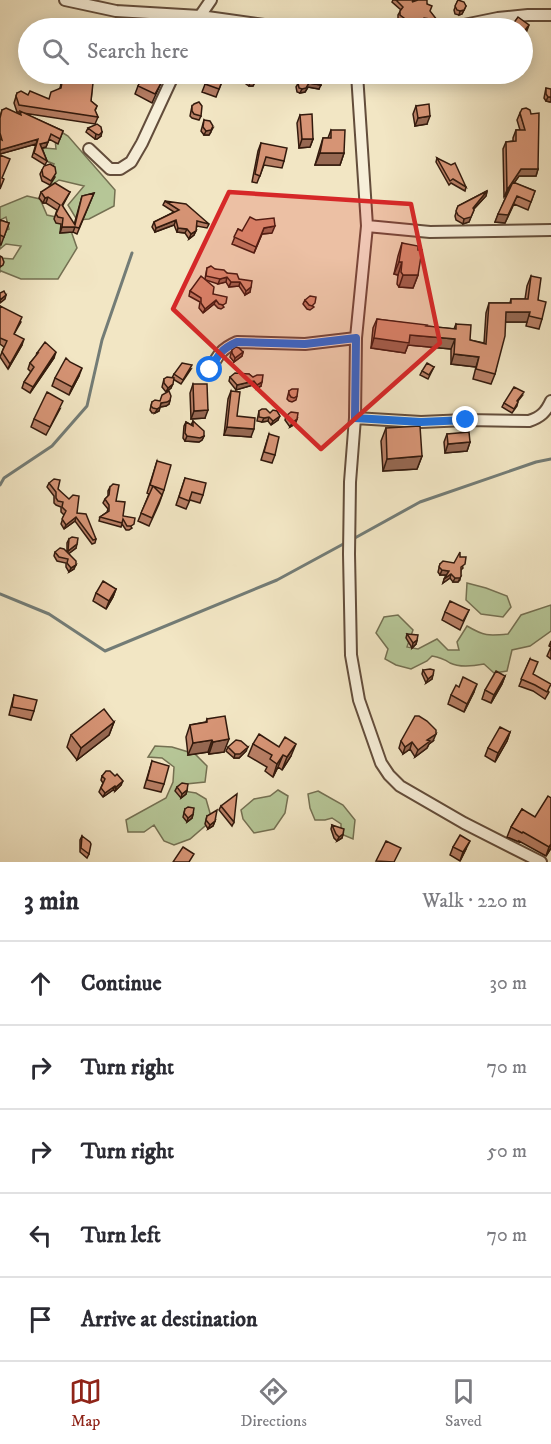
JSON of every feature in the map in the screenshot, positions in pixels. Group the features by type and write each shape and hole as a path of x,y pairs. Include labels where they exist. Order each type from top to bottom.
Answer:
{"street":[{"path":"65,0 116,11 214,18"},
{"path":"200,16 211,0"},
{"path":"498,18 551,15"},
{"path":"89,149 111,169 120,169 131,162 169,84"},
{"path":"358,84 368,226 356,338 355,418 350,482 351,655 359,700 381,763 400,786 464,823 541,862"},
{"path":"368,226 430,232 551,230"},
{"path":"210,370 219,353 237,342 305,344 356,338"},
{"path":"355,418 421,422 529,421 546,411 551,401"}],"highlighted area":[{"path":"229,192 411,204 440,343 321,449 173,309"}],"green space":[{"path":"63,133 115,190 114,206 89,219 77,220 68,205 84,186 59,180 50,186 45,180 54,164 34,156 44,148 56,149 55,139"},
{"path":"27,196 40,199 47,215 56,217 70,228 77,248 58,279 21,279 0,272 0,258 13,259 21,246 6,244 0,249 0,233 9,229 6,217 0,220 0,207"},
{"path":"467,583 507,596 511,607 503,617 481,614 466,600"},
{"path":"551,605 551,631 530,646 512,650 507,671 494,673 484,664 458,666 432,656 411,669 396,665 385,659 388,649 376,633 384,617 398,615 413,630 407,647 418,649 437,639 448,650 459,650 457,642 467,626 486,634 508,634 521,615"},
{"path":"155,746 172,747 195,754 207,766 205,782 186,784 183,791 196,793 206,799 212,820 190,839 174,845 164,841 154,825 144,832 128,832 126,820 166,798 173,782 174,767 162,758 148,757"},
{"path":"278,790 288,796 285,813 274,829 254,833 243,819 241,810 254,799 270,796"},
{"path":"318,791 343,805 355,820 353,839 341,834 341,824 332,818 315,820 308,794"}],"building":[{"path":"396,0 414,0 412,2 427,0 427,4 432,6 430,11 435,18 404,18 400,15 403,7"},
{"path":"458,0 464,2 466,6 464,10 457,10 455,6"},
{"path":"62,84 93,84 91,101 97,106 95,110 98,117 19,105 16,96 21,91 28,95 30,91 49,99 51,92 61,88"},
{"path":"139,84 160,84 155,94 138,86"},
{"path":"205,84 221,84 219,89"},
{"path":"298,84 308,84 306,88 299,88"},
{"path":"546,88 551,89 551,97 546,94"},
{"path":"199,102 202,106 201,116 192,111 192,106"},
{"path":"429,104 430,116 418,118 416,106"},
{"path":"6,108 21,115 20,111 63,131 60,139 51,134 48,142 40,144 47,161 34,153 38,139 0,150 0,139 2,140 0,118 2,110"},
{"path":"526,108 531,114 539,113 538,169 521,169 507,190 506,142 516,141 516,130 525,130 520,113"},
{"path":"312,114 313,139 302,139 300,115"},
{"path":"204,120 210,121 213,126 211,130 206,131 203,127"},
{"path":"97,124 101,127 102,132 99,135 88,128"},
{"path":"331,130 345,130 344,153 320,153 323,138 331,138"},
{"path":"261,143 287,148 284,161 266,157 260,176 255,174"},
{"path":"0,155 10,159 0,189"},
{"path":"437,158 451,165 455,163 466,187 453,179 450,181"},
{"path":"50,164 55,167 56,173 51,181 43,176 42,170 44,166"},
{"path":"513,182 535,191 531,202 517,196 508,215 498,214"},
{"path":"55,183 70,192 62,205 75,225 82,196 94,193 79,228 62,227 63,218 56,214 60,205 48,197 45,198 41,192"},
{"path":"487,191 473,208 471,217 464,219 458,215 456,211 458,206"},
{"path":"165,201 186,204 209,224 197,221 196,231 191,234 187,229 178,228 176,220 156,228 154,222 179,210"},
{"path":"250,217 256,220 274,218 275,226 264,228 256,247 234,237 238,229 242,231"},
{"path":"0,220 9,223 4,237 0,235"},
{"path":"402,243 418,246 418,250 422,250 418,275 403,275 401,272 402,262 399,262"},
{"path":"0,256 4,262 0,267"},
{"path":"211,266 227,273 237,274 239,279 252,281 251,287 246,291 240,282 231,282 227,277 220,279 206,276 207,268"},
{"path":"201,276 214,287 213,294 227,297 226,303 219,304 216,300 205,309 201,298 190,291"},
{"path":"531,276 541,278 538,300 546,302 542,319 529,316 530,312 506,312 505,336 495,374 476,369 479,357 454,354 455,339 410,335 409,343 374,338 377,319 456,329 456,324 471,325 470,340 486,344 489,303 511,303 511,299 528,299"},
{"path":"4,291 6,295 0,300 0,293"},
{"path":"310,296 316,297 312,306 305,300"},
{"path":"0,306 22,317 14,334 24,339 10,364 2,352 7,341 0,338"},
{"path":"45,342 56,352 33,387 24,382 34,367 30,363"},
{"path":"236,347 243,352 235,358 232,350"},
{"path":"66,358 82,368 72,387 55,378"},
{"path":"182,363 192,365 183,380 174,374"},
{"path":"427,363 434,367 429,375 422,371"},
{"path":"235,373 249,374 253,377 263,375 262,382 257,385 254,381 237,385 230,377"},
{"path":"167,377 174,378 173,384 168,388 164,383"},
{"path":"193,384 207,384 208,410 194,411"},
{"path":"514,387 524,392 514,409 504,403"},
{"path":"292,389 298,389 297,396 294,398 289,394"},
{"path":"169,391 170,400 161,403 157,409 151,406 152,402 160,401 162,395"},
{"path":"231,391 240,392 237,416 255,418 254,429 227,427"},
{"path":"47,392 63,401 50,427 34,419"},
{"path":"262,409 270,413 273,410 277,411 280,416 273,421 269,417 259,417 259,411"},
{"path":"291,412 298,413 297,419 292,423 286,416"},
{"path":"193,421 204,431 204,436 200,438 187,436 186,422 193,426"},
{"path":"420,426 422,456 387,459 386,428"},
{"path":"469,432 470,442 448,444 447,434"},
{"path":"269,434 279,437 275,455 264,452"},
{"path":"157,461 171,465 164,490 150,485"},
{"path":"185,478 206,483 203,495 192,492 189,501 179,497"},
{"path":"54,479 60,480 58,489 69,499 73,495 79,496 77,513 86,514 96,539 93,540 76,517 66,525 62,519 66,511 62,507 63,502 58,501 56,492 49,483"},
{"path":"113,484 119,485 116,501 125,502 123,516 135,518 131,526 127,526 123,519 122,523 100,517 109,511 109,505 105,499"},
{"path":"153,486 162,495 152,518 141,513"},
{"path":"78,538 77,544 68,551 69,539"},
{"path":"60,548 76,561 76,565 71,568 67,563 68,559 59,557 55,552"},
{"path":"460,552 460,557 466,557 465,564 461,567 460,578 455,578 451,574 444,579 449,571 442,570 439,567 440,564 443,561 454,563"},
{"path":"103,581 116,589 109,601 96,593"},
{"path":"450,601 469,610 463,621 445,612"},
{"path":"407,634 418,635 417,640 413,643"},
{"path":"530,659 538,662 533,674 551,684 547,692 521,679"},
{"path":"423,670 434,670 433,675 428,679"},
{"path":"496,671 505,676 494,695 485,690"},
{"path":"463,677 477,684 467,704 451,695 456,685 459,687"},
{"path":"14,695 37,700 34,711 12,707"},
{"path":"104,709 114,722 81,748 71,735"},
{"path":"225,716 229,739 193,743 190,725"},
{"path":"415,716 427,721 436,730 436,734 427,740 430,741 418,750 412,742 405,747 401,741"},
{"path":"500,727 510,732 498,753 488,748"},
{"path":"259,734 279,747 285,737 296,744 287,757 283,755 277,764 270,759 272,755 253,744"},
{"path":"236,740 248,747 240,754 235,754 228,747"},
{"path":"152,761 169,766 164,784 147,780"},
{"path":"106,771 110,771 115,776 117,774 123,781 105,793 101,788 105,779 102,776"},
{"path":"182,783 188,784 187,790 182,794 177,787"},
{"path":"237,794 234,822 221,806"},
{"path":"548,796 551,798 551,844 549,847 511,827 522,809 535,817"},
{"path":"188,807 194,808 193,814 188,818 184,813"},
{"path":"217,810 215,821 210,825 206,820 207,816"},
{"path":"332,825 344,829 343,834 339,837"},
{"path":"460,835 470,841 463,852 453,847"},
{"path":"82,836 91,844 89,854 81,848"},
{"path":"386,841 401,848 394,862 376,861"},
{"path":"183,847 194,854 189,862 173,862"}],"waterway":[{"path":"0,485 4,478 52,446 87,406 102,340 132,253"},
{"path":"353,539 420,502 536,462 551,459"},
{"path":"0,594 49,614 105,651 277,580 347,542"}],"route":[{"path":"210,370 219,353 237,342 305,344 356,338 355,418 421,422 466,420"}]}
